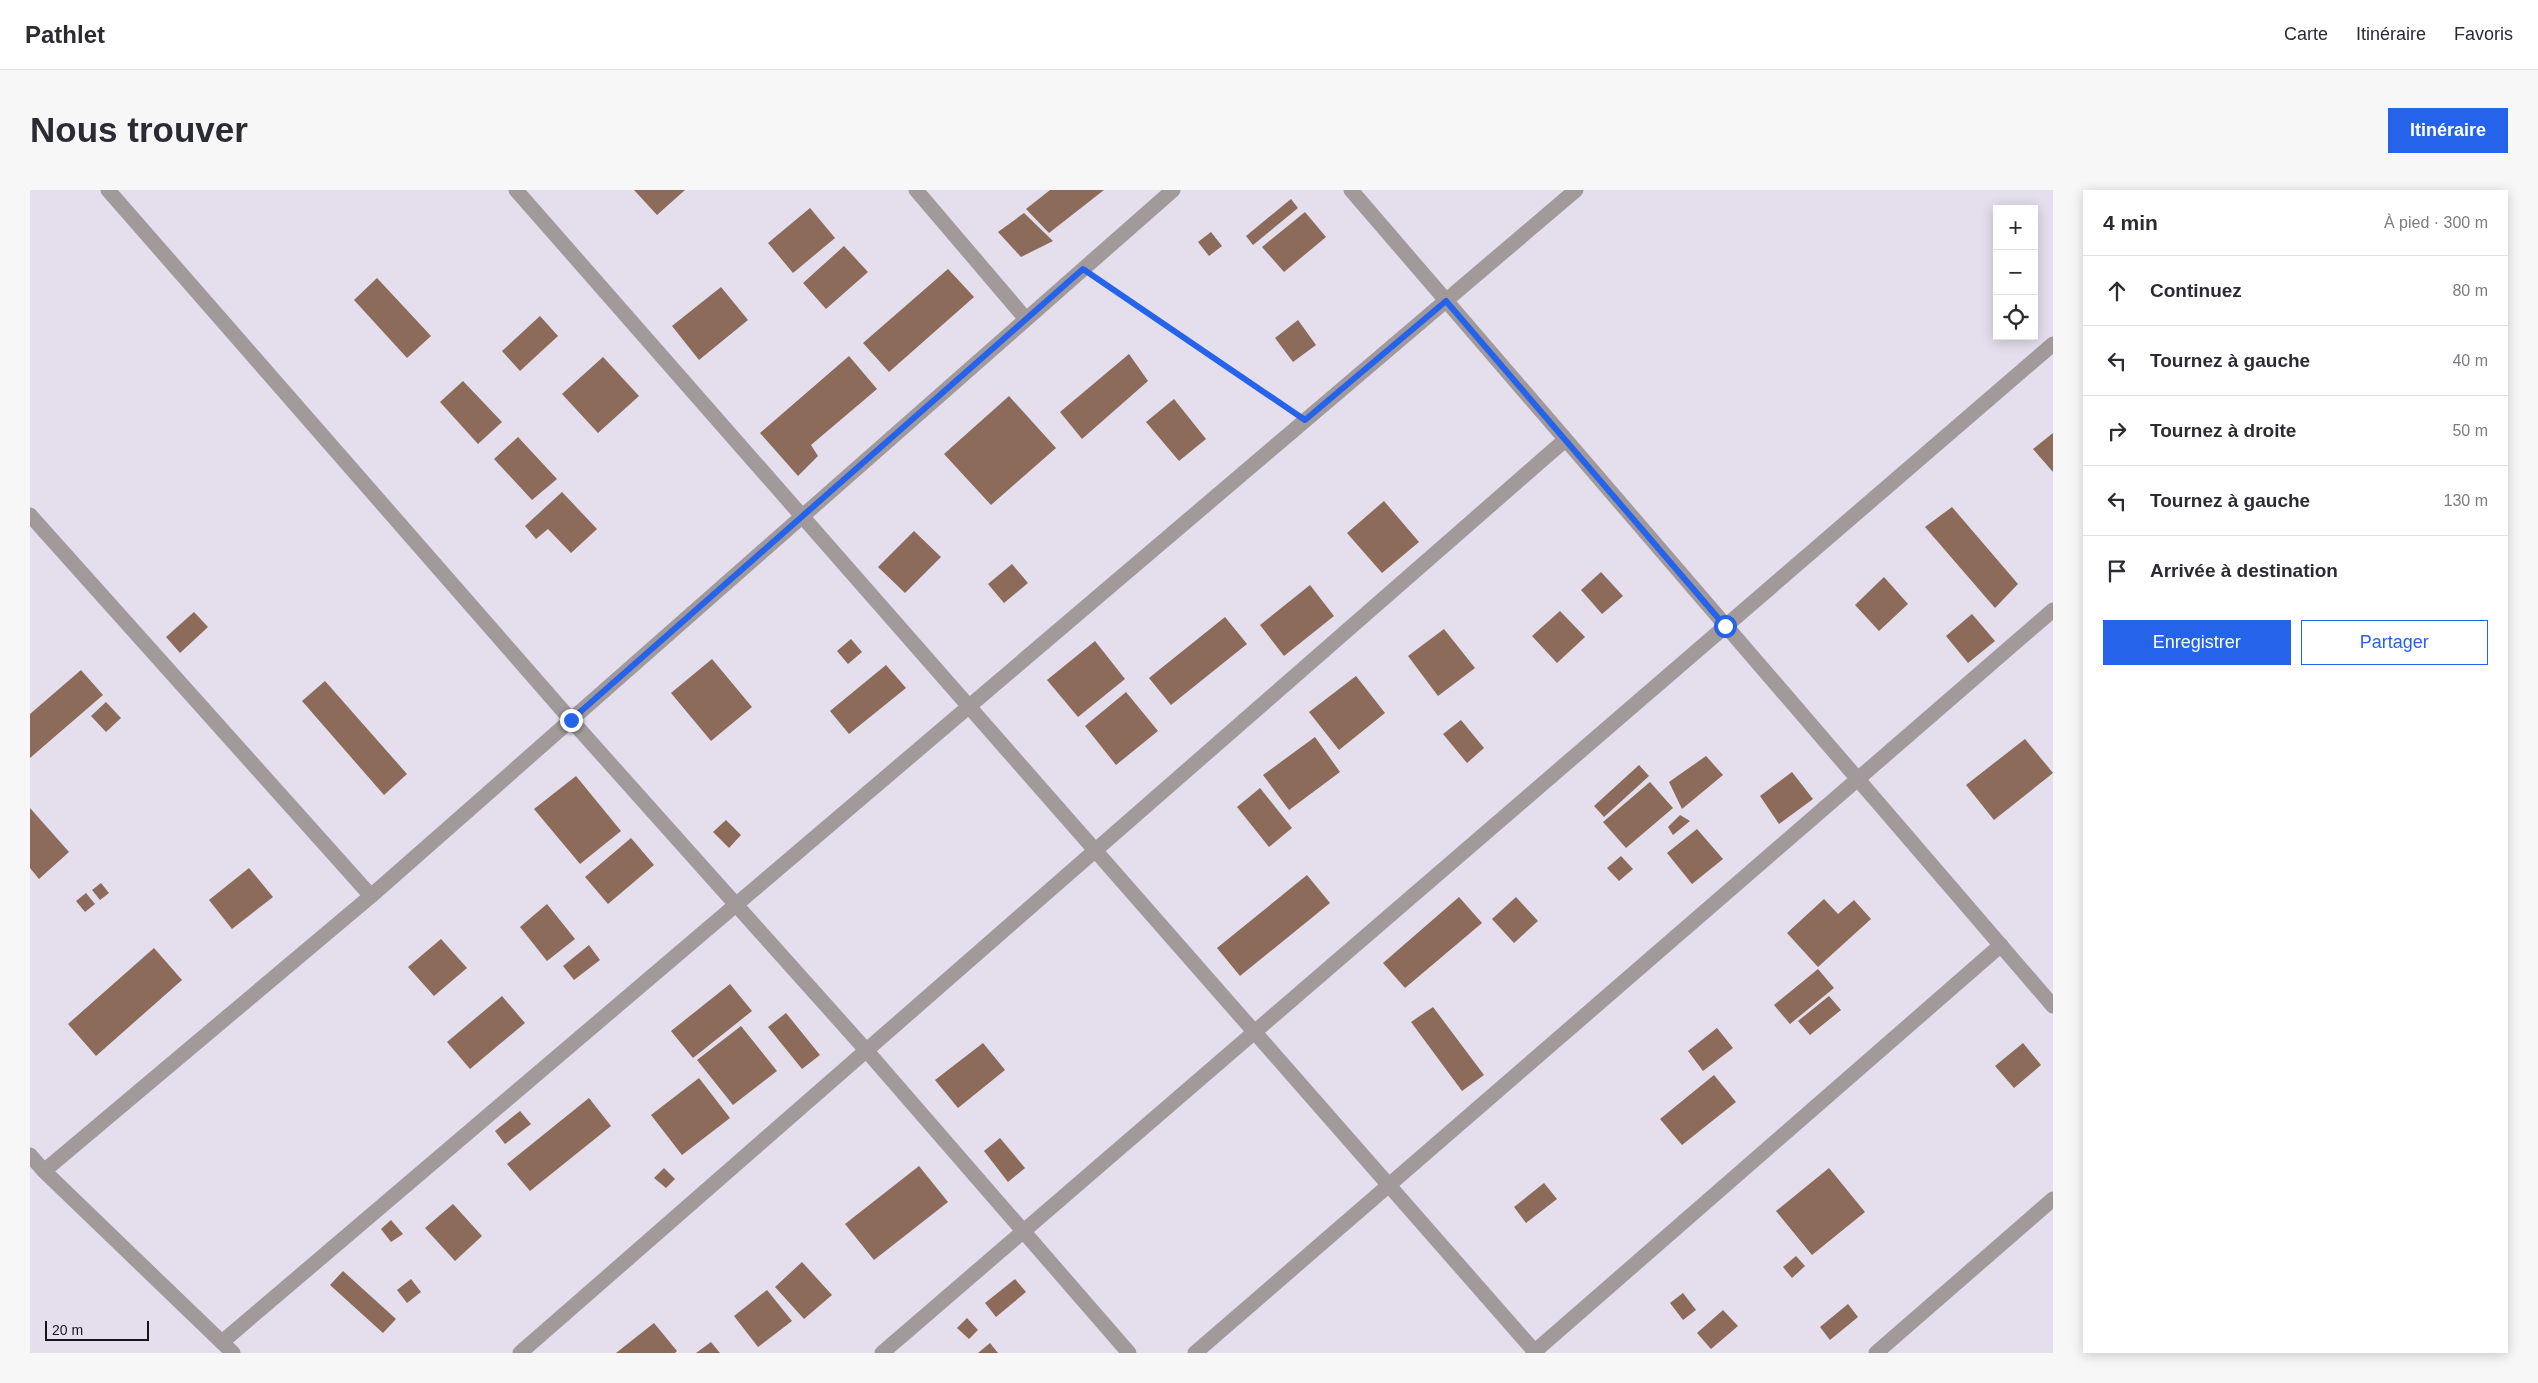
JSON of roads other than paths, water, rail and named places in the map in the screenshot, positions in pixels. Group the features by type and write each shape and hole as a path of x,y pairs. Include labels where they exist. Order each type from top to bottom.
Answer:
{"street":[{"path":"108,190 571,720 866,1050 1129,1353"},
{"path":"516,190 1535,1352 2001,946"},
{"path":"916,190 1026,319"},
{"path":"44,1171 371,896 1173,190"},
{"path":"1351,190 2053,1006"},
{"path":"222,1342 1576,190"},
{"path":"882,1353 2053,344"},
{"path":"520,1353 1565,440"},
{"path":"30,515 371,896"},
{"path":"1195,1353 2053,610"},
{"path":"30,1155 44,1171 233,1353"},
{"path":"1876,1353 2053,1199"}]}
